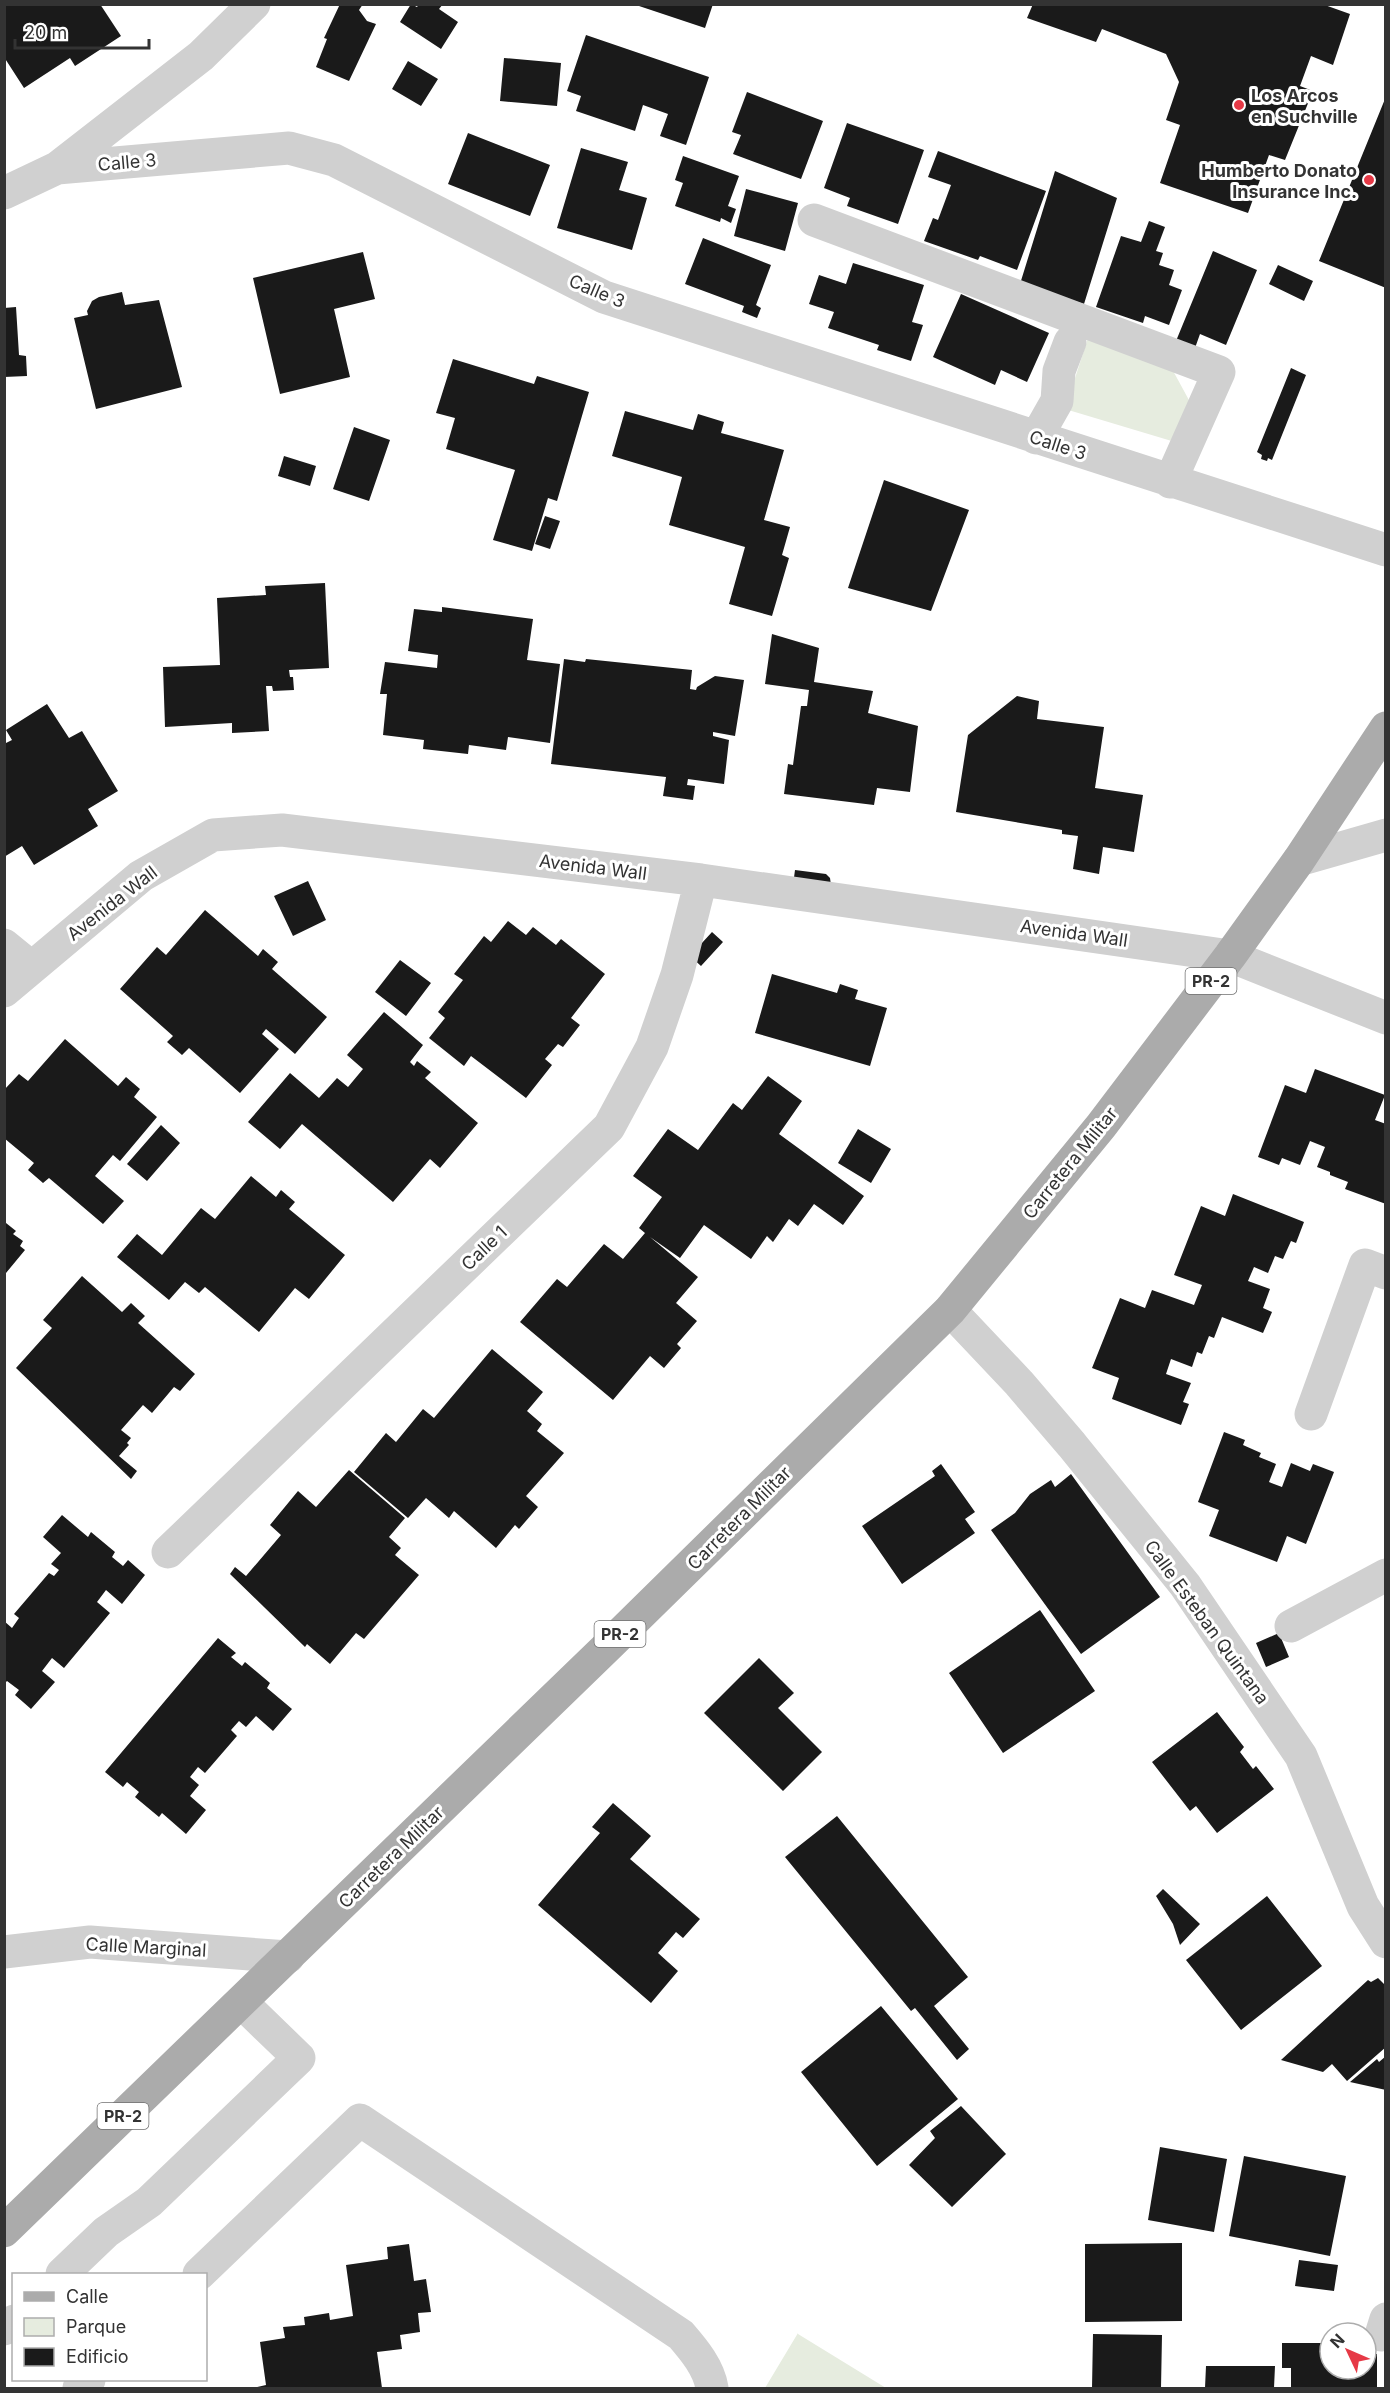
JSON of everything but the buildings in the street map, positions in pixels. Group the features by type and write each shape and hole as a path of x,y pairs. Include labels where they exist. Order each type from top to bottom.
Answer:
{"main road":[{"name":"Carretera Militar","path":"4,2231 610,1644 950,1310 1101,1126 1230,956 1299,860 1386,728"}],"street":[{"name":"Calle 3","path":"57,168 201,56 254,4"},
{"name":"Calle 3","path":"57,168 289,148 334,160 604,297 1386,550"},
{"path":"4,193 57,168"},
{"path":"814,220 1219,372 1170,482"},
{"path":"1036,438 1057,401 1059,371 1070,342"},
{"name":"Avenida Wall","path":"4,991 141,876 213,835 282,830 701,880 1230,956 1386,1018"},
{"path":"1299,860 1386,835"},
{"name":"Calle 1","path":"168,1552 609,1127 652,1047 677,975 701,880"},
{"path":"4,945 31,967"},
{"path":"1311,1414 1365,1265 1386,1273"},
{"name":"Calle Esteban Quintana","path":"950,1310 1020,1383 1185,1585 1301,1755 1363,1906 1386,1942"},
{"path":"1291,1626 1386,1575"},
{"name":"Calle Marginal","path":"4,1952 90,1942 288,1957"},
{"path":"63,2273 106,2232 149,2202 299,2058 241,2002"},
{"path":"200,2273 360,2121 681,2335 696,2353 711,2380 712,2388"}],"green space":[{"path":"1089,335 1165,356 1190,402 1175,442 1065,409"},
{"path":"798,2334 886,2388 765,2388"}],"place":[{"name":"Los Arcos en Suchville","path":"1239,105"},
{"name":"Humberto Donato Insurance Inc.","path":"1369,180"}]}
